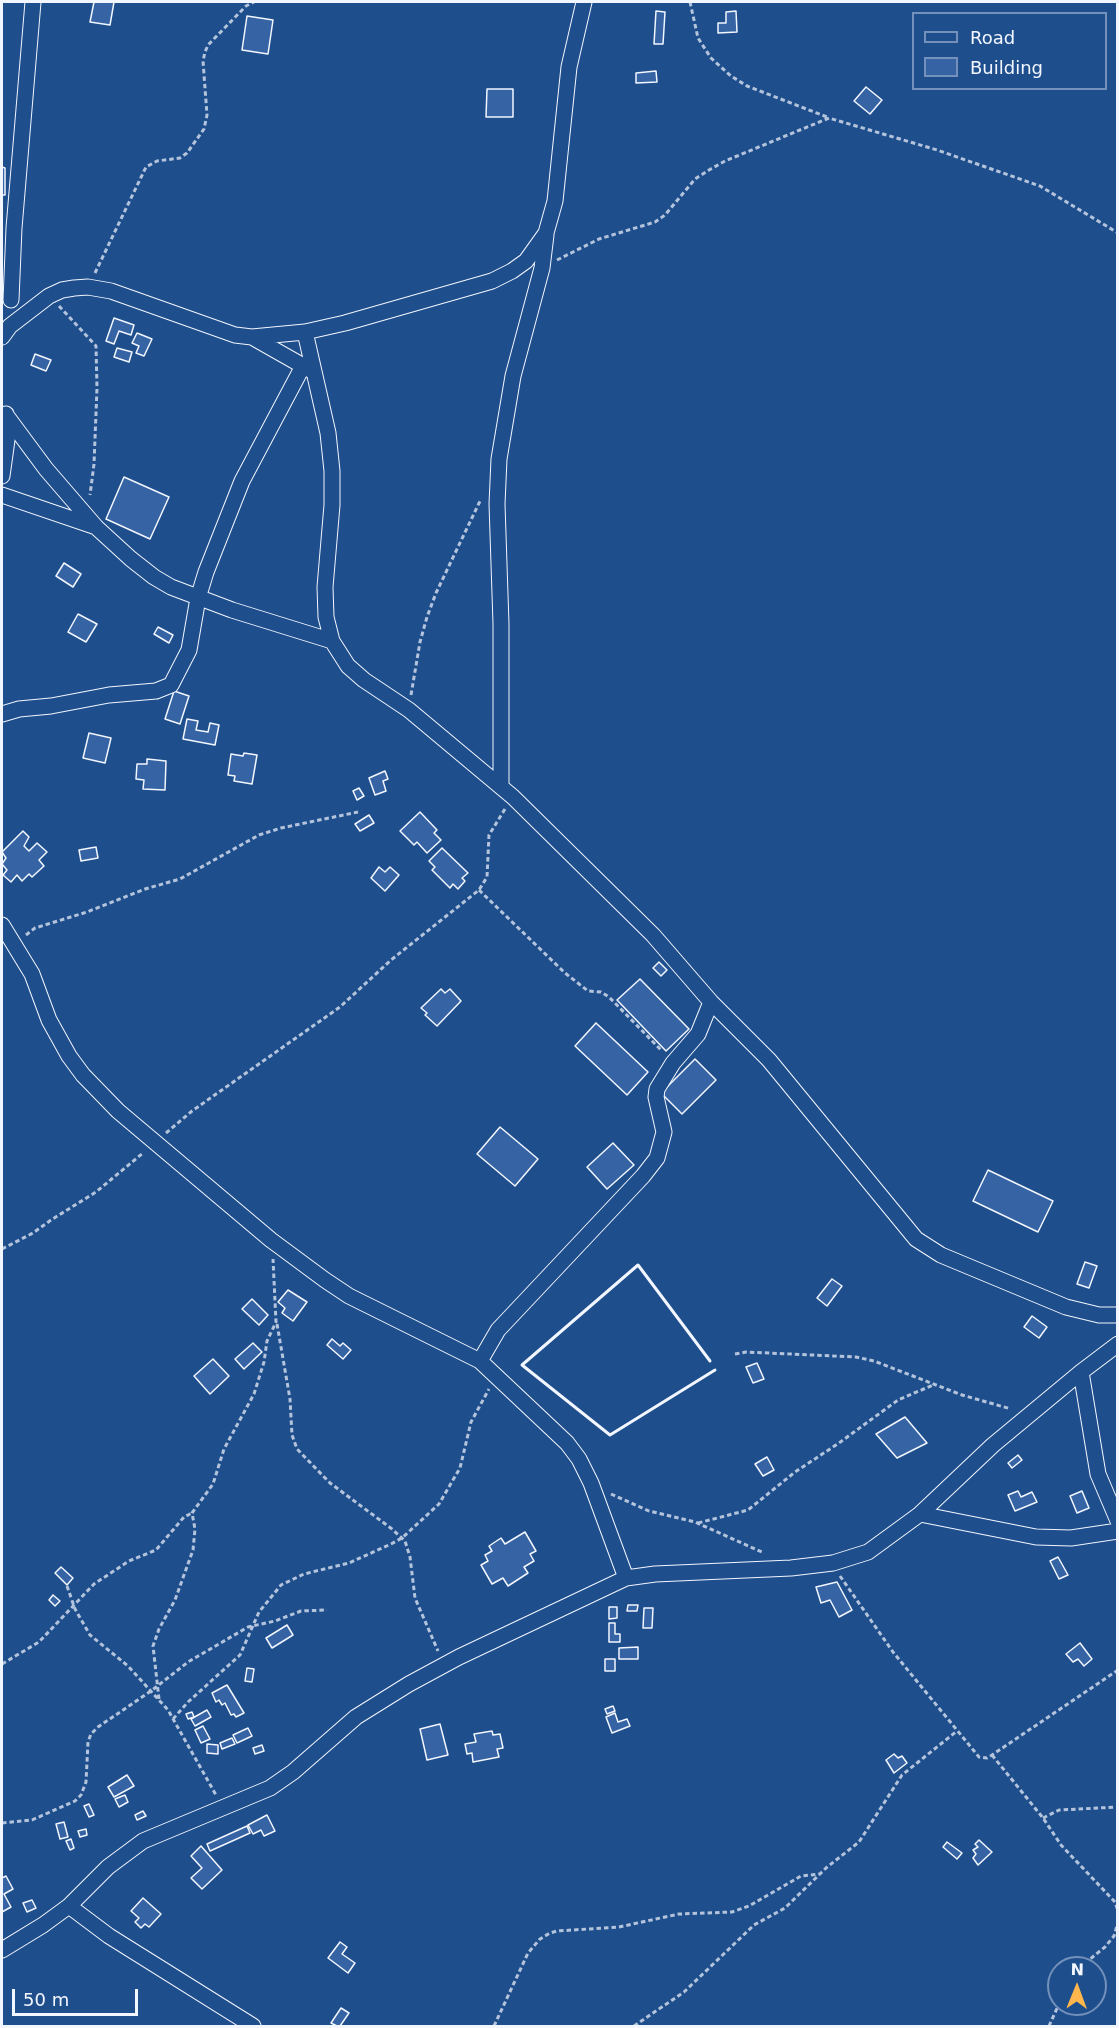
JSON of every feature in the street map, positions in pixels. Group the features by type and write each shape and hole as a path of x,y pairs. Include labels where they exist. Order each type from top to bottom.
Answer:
{"street":[{"path":"6,331 11,300 14,228 33,2"},
{"path":"507,792 497,504 499,459 515,363 542,268 546,233 555,201 569,67 584,2"},
{"path":"6,331 49,296 62,290 88,287 111,291 235,335 252,337 305,332 345,323 492,281 526,261 546,233"},
{"path":"2,284 11,300"},
{"path":"305,332 309,370 328,433 332,471 332,505 325,600 326,617 332,641 341,657 356,674 409,710 507,792 653,935 711,1002 769,1060 916,1239 941,1255 1066,1307 1099,1315 1118,1315"},
{"path":"252,337 309,370"},
{"path":"2,714 19,709 156,690 171,685 189,650 198,598 242,482 309,370"},
{"path":"4,411 46,469 92,521 154,577 198,598 332,641"},
{"path":"2,476 7,440 4,411"},
{"path":"2,495 92,521"},
{"path":"2,925 32,974 49,1020 76,1066 118,1111 272,1240 349,1296 480,1361 567,1443 579,1459 591,1483 626,1578"},
{"path":"480,1361 498,1330 644,1176 657,1158 664,1132 656,1097 657,1089 673,1063 698,1034 711,1002"},
{"path":"2,1950 69,1906 108,1867 142,1841 276,1784 356,1717 409,1684 626,1578 655,1574 791,1568 824,1564 868,1552 920,1514 993,1445 1118,1344"},
{"path":"1081,1372 1098,1474 1118,1521"},
{"path":"920,1514 1036,1537 1071,1538 1118,1531"},
{"path":"69,1906 109,1936 253,2026"}],"path":[{"path":"74,288 95,273 146,167 157,161 180,158 187,153 199,137 206,124 203,61 208,45 246,6 254,2"},
{"path":"690,2 698,38 711,58 731,76 747,86 829,118 937,150 1040,186 1118,233"},
{"path":"542,268 599,239 655,222 665,215 695,179 709,170 725,161 829,118"},
{"path":"49,296 96,346 97,388 92,521"},
{"path":"409,710 420,642 427,617 436,592 485,490"},
{"path":"2,1249 33,1233 96,1192 192,1111 260,1066 340,1007 391,960 479,890 487,877 489,835 507,792"},
{"path":"15,944 35,928 180,879 259,836 281,828 358,812"},
{"path":"479,890 565,973 588,991 601,992 609,997 673,1063"},
{"path":"272,1240 276,1322 288,1381 292,1435 297,1449 330,1483 408,1545 412,1587 417,1605 433,1642 446,1664"},
{"path":"2,1664 39,1642 94,1584 123,1565 156,1550 184,1517 192,1513 213,1484 224,1449 254,1394 264,1362 267,1341 276,1322"},
{"path":"735,1354 746,1352 856,1357 874,1361 962,1395 1030,1414"},
{"path":"173,1719 188,1702 240,1656 262,1607 287,1581 304,1574 349,1563 402,1538 424,1519 445,1496 460,1467 471,1422 495,1374"},
{"path":"698,1523 748,1510 795,1472 898,1400 935,1384"},
{"path":"591,1483 649,1510 698,1523 791,1568"},
{"path":"159,1699 153,1646 159,1629 175,1600 193,1550 195,1529 192,1513"},
{"path":"824,1564 839,1575 893,1652 980,1757 987,1758 992,1755 1118,1670"},
{"path":"67,1587 73,1604 90,1635 128,1666 159,1699 173,1719 223,1807"},
{"path":"2,1823 41,1818 81,1795 86,1782 88,1742 91,1734 98,1726 151,1691 188,1662 252,1626 275,1621 301,1611 327,1610"},
{"path":"634,2026 684,1992 754,1925 784,1908 864,1836 902,1775 957,1731"},
{"path":"992,1755 1061,1845 1111,1897 1118,1911"},
{"path":"1042,1818 1059,1810 1118,1807"},
{"path":"494,2026 528,1953 540,1939 550,1933 619,1928 679,1914 732,1912 748,1906 801,1876 820,1874"},
{"path":"1094,1956 1105,1947 1116,1932 1118,1922"}],"building":[{"path":"94,2 114,2 110,25 90,22"},
{"path":"656,11 665,12 663,44 654,44"},
{"path":"736,11 737,32 718,33 718,23 726,23 726,12"},
{"path":"247,16 273,20 268,54 242,50"},
{"path":"656,71 657,82 636,83 636,73"},
{"path":"866,87 882,100 870,114 854,101"},
{"path":"487,89 513,89 513,117 486,117"},
{"path":"2,167 5,168 5,195 2,195"},
{"path":"114,318 134,325 131,335 119,331 114,344 106,341"},
{"path":"137,333 152,339 144,356 136,353 139,346 132,343"},
{"path":"117,348 132,352 129,362 114,357"},
{"path":"35,354 51,360 46,371 31,365"},
{"path":"124,477 169,497 150,539 106,519"},
{"path":"64,563 81,574 73,587 56,576"},
{"path":"78,614 97,624 86,642 68,632"},
{"path":"158,627 173,635 169,643 154,634"},
{"path":"174,691 189,696 180,724 165,719"},
{"path":"187,719 198,721 196,730 208,732 210,723 219,725 215,745 183,739"},
{"path":"89,733 111,738 105,763 83,758"},
{"path":"244,753 257,755 252,784 234,781 235,776 228,775 231,754 243,756"},
{"path":"147,759 166,761 165,790 143,789 144,780 136,779 137,764 147,764"},
{"path":"385,771 388,779 383,781 386,791 375,795 369,778"},
{"path":"359,788 364,796 357,800 353,791"},
{"path":"420,812 437,830 434,833 441,840 427,853 417,842 414,845 400,831"},
{"path":"369,815 374,823 360,831 355,824"},
{"path":"23,831 29,837 24,846 29,851 37,843 47,852 39,860 44,866 32,877 29,874 22,881 17,875 11,882 3,875 7,870 2,864 6,858 2,852"},
{"path":"96,847 98,858 81,861 79,850"},
{"path":"442,848 468,873 462,878 465,881 458,889 453,884 450,888 432,870 435,867 429,861"},
{"path":"379,867 385,872 390,867 399,875 385,891 371,878"},
{"path":"659,962 667,970 661,976 653,968"},
{"path":"640,979 689,1029 666,1051 617,1000"},
{"path":"441,989 445,993 450,989 461,1001 437,1026 421,1008"},
{"path":"596,1023 648,1072 627,1095 575,1046"},
{"path":"695,1059 716,1080 682,1114 661,1093"},
{"path":"500,1127 538,1159 515,1186 477,1154"},
{"path":"613,1143 634,1165 607,1189 587,1167"},
{"path":"988,1170 1053,1201 1038,1232 973,1201"},
{"path":"1085,1262 1097,1266 1089,1288 1077,1284"},
{"path":"832,1279 842,1286 827,1306 817,1298"},
{"path":"288,1290 307,1302 293,1321 282,1313 285,1308 278,1302"},
{"path":"252,1299 268,1315 259,1325 242,1309"},
{"path":"1032,1316 1047,1327 1039,1338 1024,1327"},
{"path":"332,1339 340,1346 343,1343 351,1350 343,1359 327,1345"},
{"path":"253,1343 262,1352 244,1369 235,1359"},
{"path":"213,1359 229,1376 210,1394 194,1376"},
{"path":"757,1363 764,1379 753,1383 746,1367"},
{"path":"905,1417 927,1443 897,1458 876,1434"},
{"path":"1018,1455 1022,1460 1012,1468 1008,1463"},
{"path":"767,1457 774,1470 763,1476 755,1464"},
{"path":"1018,1491 1021,1497 1032,1492 1037,1502 1015,1511 1008,1495"},
{"path":"1082,1491 1089,1508 1077,1513 1070,1496"},
{"path":"525,1532 536,1551 530,1554 534,1561 524,1567 528,1573 508,1586 503,1578 492,1584 481,1565 488,1561 485,1555 492,1551 489,1546 501,1538 505,1544"},
{"path":"1058,1557 1068,1575 1059,1579 1050,1561"},
{"path":"61,1567 73,1578 67,1585 55,1573"},
{"path":"837,1582 852,1610 839,1617 830,1600 821,1603 816,1587"},
{"path":"53,1595 60,1601 55,1606 49,1600"},
{"path":"628,1605 638,1605 637,1611 627,1611"},
{"path":"609,1607 617,1607 617,1618 609,1619"},
{"path":"644,1608 653,1608 652,1628 643,1628"},
{"path":"609,1623 615,1623 615,1634 620,1634 620,1642 609,1642"},
{"path":"287,1625 293,1635 272,1648 266,1638"},
{"path":"1080,1643 1092,1659 1084,1666 1078,1659 1073,1662 1066,1654"},
{"path":"638,1647 638,1659 619,1659 619,1648"},
{"path":"605,1659 615,1659 615,1671 605,1671"},
{"path":"247,1668 254,1669 252,1682 245,1681"},
{"path":"227,1685 244,1713 236,1717 234,1714 231,1715 225,1703 222,1705 219,1700 216,1702 212,1693"},
{"path":"613,1706 615,1711 607,1714 605,1709"},
{"path":"207,1710 211,1717 195,1726 191,1719"},
{"path":"192,1712 194,1717 188,1719 186,1714"},
{"path":"615,1713 618,1722 627,1719 630,1726 612,1733 606,1717"},
{"path":"440,1724 448,1755 427,1760 420,1729"},
{"path":"203,1726 210,1739 201,1743 195,1730"},
{"path":"248,1728 252,1736 237,1743 233,1735"},
{"path":"492,1731 493,1735 500,1734 503,1748 497,1749 499,1757 473,1762 472,1753 467,1754 465,1744 476,1742 474,1734"},
{"path":"232,1738 235,1744 222,1749 220,1743"},
{"path":"207,1744 218,1745 218,1754 207,1753"},
{"path":"262,1745 264,1751 255,1754 253,1748"},
{"path":"894,1754 898,1758 902,1756 907,1763 894,1773 886,1760"},
{"path":"127,1775 134,1786 114,1797 108,1787"},
{"path":"125,1795 128,1802 119,1807 115,1799"},
{"path":"89,1804 94,1815 89,1817 84,1806"},
{"path":"143,1811 146,1816 137,1820 135,1815"},
{"path":"267,1815 275,1831 264,1836 261,1830 253,1834 248,1825"},
{"path":"64,1822 68,1837 60,1839 56,1824"},
{"path":"247,1826 250,1833 210,1851 207,1844"},
{"path":"86,1829 87,1835 80,1837 78,1831"},
{"path":"71,1839 74,1848 70,1850 66,1841"},
{"path":"979,1840 992,1852 978,1865 973,1858 976,1854 973,1850 978,1847 975,1844"},
{"path":"947,1842 962,1853 957,1859 943,1847"},
{"path":"201,1846 222,1870 202,1889 191,1878 202,1868 191,1856"},
{"path":"6,1876 13,1889 4,1894 11,1907 2,1912 2,1878"},
{"path":"143,1898 161,1914 149,1927 145,1924 141,1928 135,1922 139,1918 131,1911"},
{"path":"32,1900 36,1908 27,1912 23,1903"},
{"path":"340,1942 347,1947 342,1954 355,1963 348,1973 328,1958"},
{"path":"341,2008 349,2013 340,2026 337,2026 331,2023"}],"wall":[{"path":"710,1361 638,1265 522,1365 610,1435 715,1370"}]}
